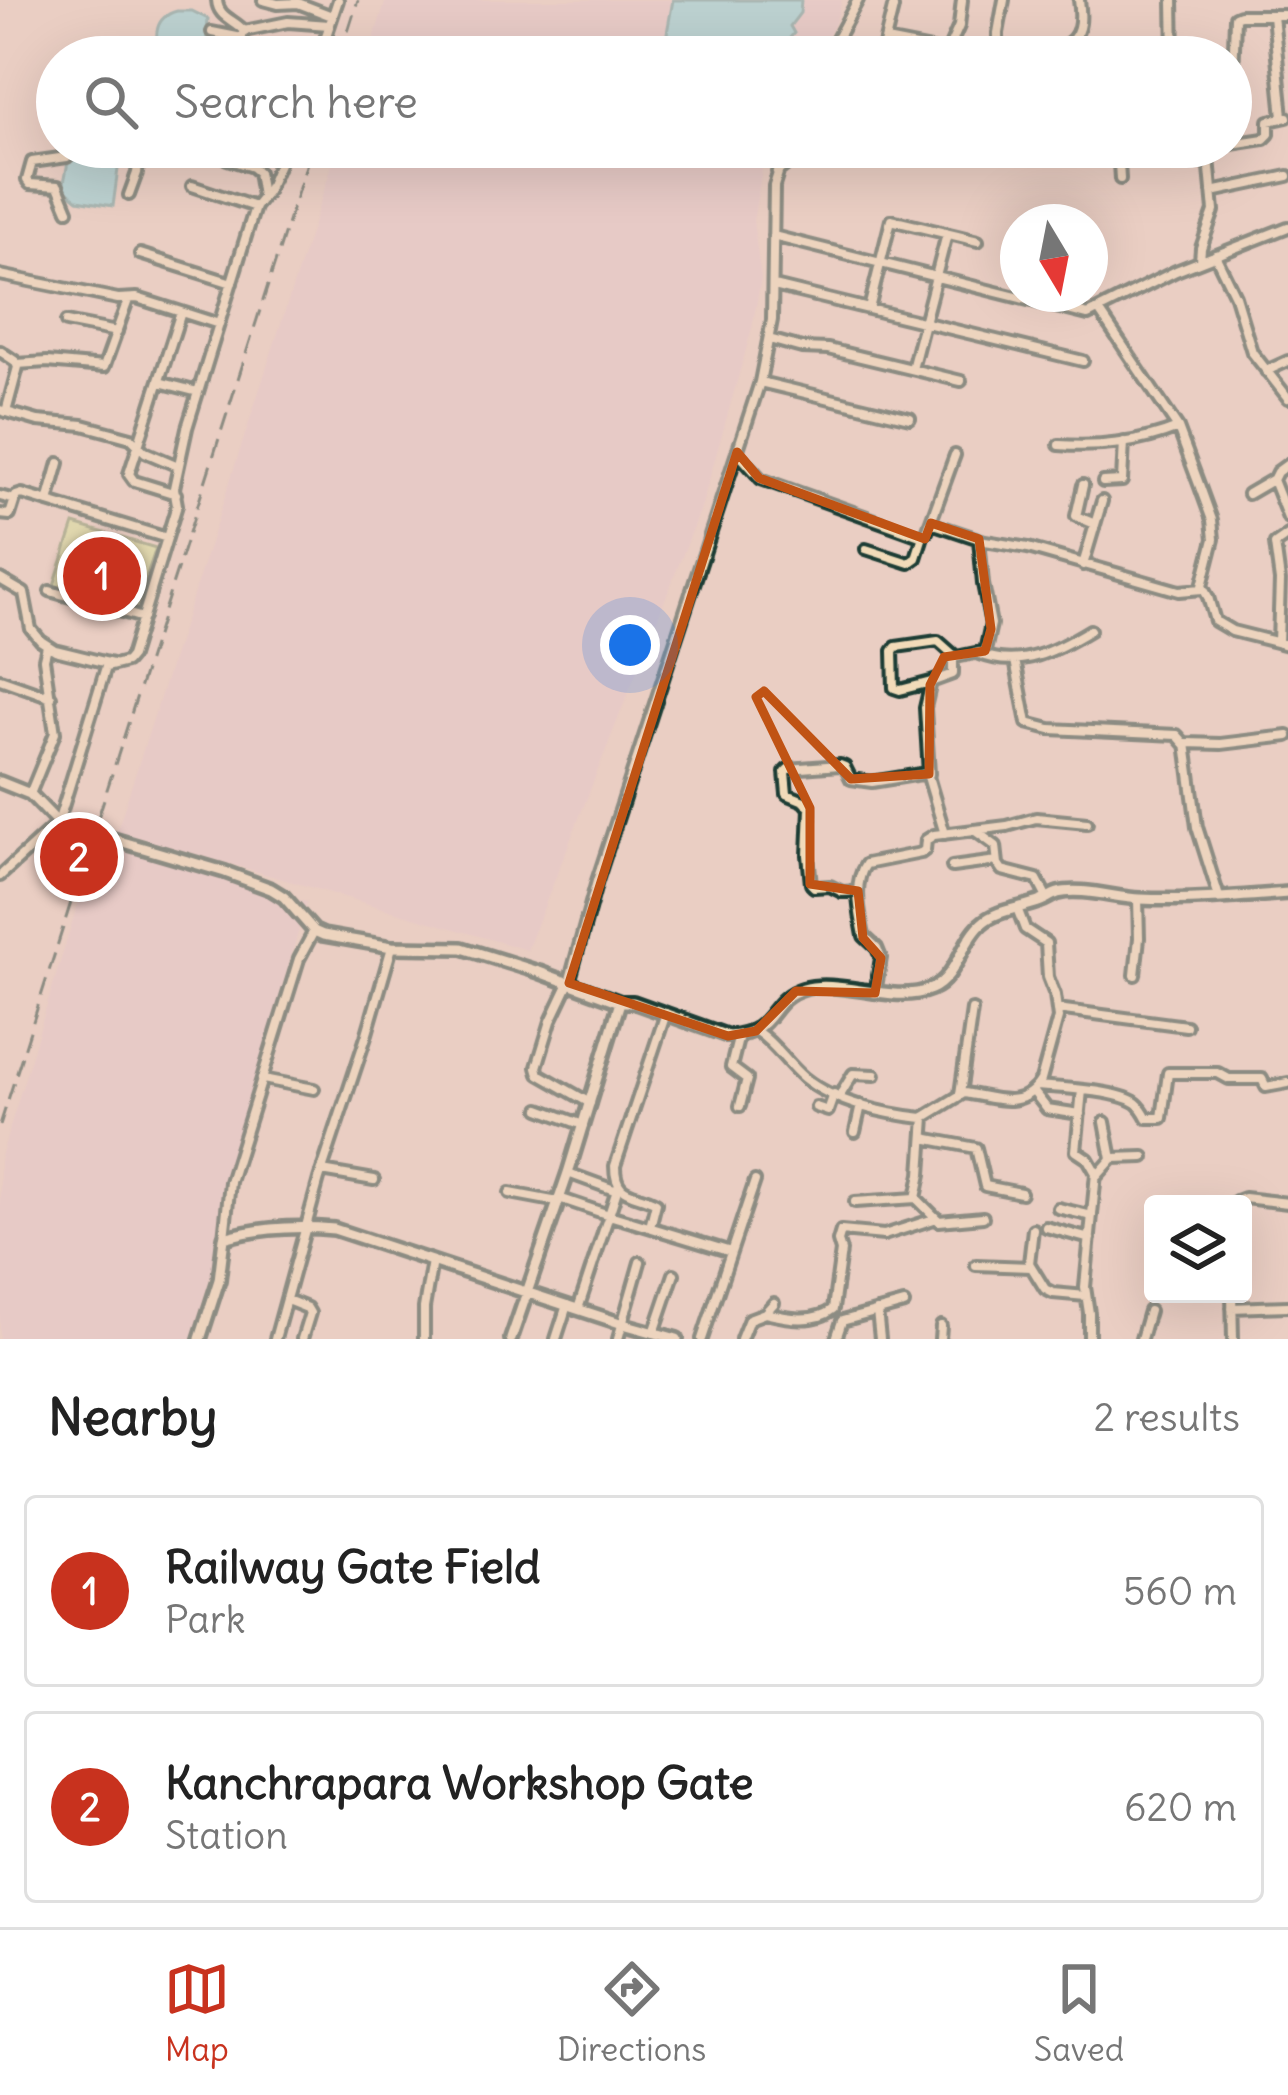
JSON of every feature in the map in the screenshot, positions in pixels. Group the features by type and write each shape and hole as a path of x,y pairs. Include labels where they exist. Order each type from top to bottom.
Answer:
{"street":[{"path":"217,0 221,14 243,34"},
{"path":"326,36 338,0"},
{"path":"838,36 858,0"},
{"path":"955,36 962,0"},
{"path":"998,36 1004,0"},
{"path":"1076,36 1081,28 1079,0"},
{"path":"1173,0 1174,36"},
{"path":"269,1 298,3 331,21"},
{"path":"887,36 893,8"},
{"path":"1234,36 1235,17 1240,15 1288,15"},
{"path":"1252,141 1269,134 1269,121 1286,117 1273,15"},
{"path":"212,32 243,34 283,22 331,21"},
{"path":"36,161 27,180 58,186 68,210"},
{"path":"129,195 138,168"},
{"path":"253,168 262,198"},
{"path":"1,877 58,823 106,667 130,660 177,505 178,466 198,392 255,207 276,168"},
{"path":"590,1103 537,1071 760,382 774,286 774,186 778,168"},
{"path":"777,172 782,168"},
{"path":"1119,168 1120,179"},
{"path":"1200,262 1213,217 1210,168"},
{"path":"1212,192 1288,176"},
{"path":"192,186 255,207"},
{"path":"869,309 891,220 978,241"},
{"path":"1108,306 1215,255 1288,227"},
{"path":"912,369 947,234"},
{"path":"773,236 1000,294"},
{"path":"140,254 232,283"},
{"path":"1215,255 1250,347 1288,398"},
{"path":"0,275 134,298 219,325"},
{"path":"774,286 1083,361"},
{"path":"0,351 17,364 104,367 128,300"},
{"path":"176,494 131,480 129,474 181,312"},
{"path":"1101,312 1178,428 1212,520 1214,539 1202,580 1215,621 1232,631 1283,644 1275,544 1288,535"},
{"path":"66,322 117,332"},
{"path":"769,339 961,381"},
{"path":"1266,371 1288,361"},
{"path":"17,364 3,411 131,438 145,452 178,466"},
{"path":"159,382 198,392"},
{"path":"760,382 910,418"},
{"path":"1059,445 1124,442 1178,428"},
{"path":"1102,482 1122,482 1124,442"},
{"path":"737,452 761,479 923,536"},
{"path":"866,549 909,563 916,558 955,455"},
{"path":"48,502 58,463"},
{"path":"1288,464 1277,472 1273,484 1288,518"},
{"path":"1248,494 1274,479"},
{"path":"1083,484 1076,516 1096,524"},
{"path":"0,514 10,515 16,496 22,494 167,538"},
{"path":"0,496 15,500"},
{"path":"1083,565 1102,502"},
{"path":"931,523 1179,591 1204,590"},
{"path":"979,539 991,624 987,646 979,653"},
{"path":"0,579 24,592 32,629 47,646 113,664"},
{"path":"50,591 143,618"},
{"path":"953,656 979,653 1015,660 1052,651 1090,630"},
{"path":"940,641 953,656 952,674 931,682 894,688 896,647 940,641"},
{"path":"30,794 54,738 44,659 47,646"},
{"path":"1015,660 1028,722 1050,729 1177,735 1186,745 1197,827 1220,897"},
{"path":"0,680 51,697"},
{"path":"931,682 925,708 929,774 945,834"},
{"path":"1186,745 1189,741 1221,745 1288,736"},
{"path":"858,891 812,884 810,808 787,794 786,771 840,765 850,779 872,782 929,774"},
{"path":"0,782 30,794 58,823 271,890 284,897 314,931 392,947 462,948 728,1036 756,1031 782,1000 816,986 874,993 930,989 947,975 982,922 1061,892 1138,899 1288,893"},
{"path":"874,993 881,958 864,936 858,891 858,877 866,864 921,853 928,838 945,834 1049,817 1087,823"},
{"path":"974,830 996,846 997,861 1006,872 1037,879 1047,898"},
{"path":"952,867 997,861"},
{"path":"1135,975 1138,899"},
{"path":"1018,908 1025,929 1046,943 1058,1018 1035,1089 1047,1109 1080,1114"},
{"path":"200,1339 219,1280 230,1181 302,950 314,931"},
{"path":"275,1339 392,947"},
{"path":"511,1339 620,1002"},
{"path":"1057,1009 1186,1026"},
{"path":"959,1095 972,1010"},
{"path":"556,1339 609,1215 617,1189 616,1159 666,1012"},
{"path":"756,1031 806,1080 836,1096 925,1117 959,1095 995,1101 1018,1098 1035,1089 1082,1090 1133,1101 1147,1118 1162,1118 1168,1073 1262,1079 1266,1087 1288,1083"},
{"path":"739,1035 731,1067 748,1079 740,1106"},
{"path":"816,1107 828,1111 854,1074 875,1076"},
{"path":"263,1079 314,1089"},
{"path":"1082,1090 1076,1151 1088,1159 1096,1177 1086,1296 1089,1339"},
{"path":"855,1132 861,1105"},
{"path":"540,1109 583,1125"},
{"path":"925,1117 916,1198 934,1219"},
{"path":"1105,1121 1112,1159"},
{"path":"924,1138 976,1148 986,1186 1021,1193"},
{"path":"1096,1177 1112,1159 1144,1157"},
{"path":"322,1171 374,1180"},
{"path":"568,1173 656,1202 650,1227"},
{"path":"702,1339 755,1181"},
{"path":"510,1193 558,1200 731,1252"},
{"path":"854,1202 916,1198"},
{"path":"1252,1199 1288,1203"},
{"path":"1058,1208 1093,1216"},
{"path":"765,1313 801,1318 825,1316 832,1309 841,1231 884,1235 934,1219 982,1217"},
{"path":"1046,1227 1090,1239"},
{"path":"224,1238 249,1232 334,1229 674,1339"},
{"path":"1033,1229 1031,1267 1048,1291 1086,1296"},
{"path":"424,1339 432,1261"},
{"path":"618,1339 640,1262"},
{"path":"976,1265 1031,1267"},
{"path":"655,1333 674,1274"},
{"path":"287,1300 310,1313 302,1339"},
{"path":"741,1339 749,1319 774,1303"},
{"path":"1232,1303 1232,1339"},
{"path":"836,1339 840,1323 847,1318 904,1304"},
{"path":"1232,1308 1288,1306"},
{"path":"832,1309 840,1323"},
{"path":"877,1311 880,1339"},
{"path":"1141,1339 1149,1311"},
{"path":"940,1339 941,1326"}],"highlighted area":[{"path":"737,452 759,478 925,539 931,523 979,539 991,629 985,651 944,657 930,685 929,774 851,779 764,691 756,697 810,808 810,884 858,891 863,938 881,958 875,993 796,991 756,1031 728,1036 569,983"}],"shaded area":[{"path":"386,0 842,0 828,36 375,36"},
{"path":"331,168 762,168 753,221 761,278 752,328 701,508 527,950 117,831"},
{"path":"96,844 307,902 221,1194 214,1264 191,1339 0,1339 0,1160"}],"green space":[{"path":"74,524 156,548 134,613 53,588"}],"water":[{"path":"673,0 801,0 800,13 790,26 792,36 667,33"},
{"path":"192,11 208,19 207,36 157,36 169,14"},
{"path":"67,168 118,168 113,206 78,200 63,188"}],"railway":[{"path":"347,36 358,0"},
{"path":"0,1125 305,168"}],"place":[{"name":"Railway Gate Field","path":"102,576"},
{"name":"Kanchrapara Workshop Gate","path":"79,857"}]}
